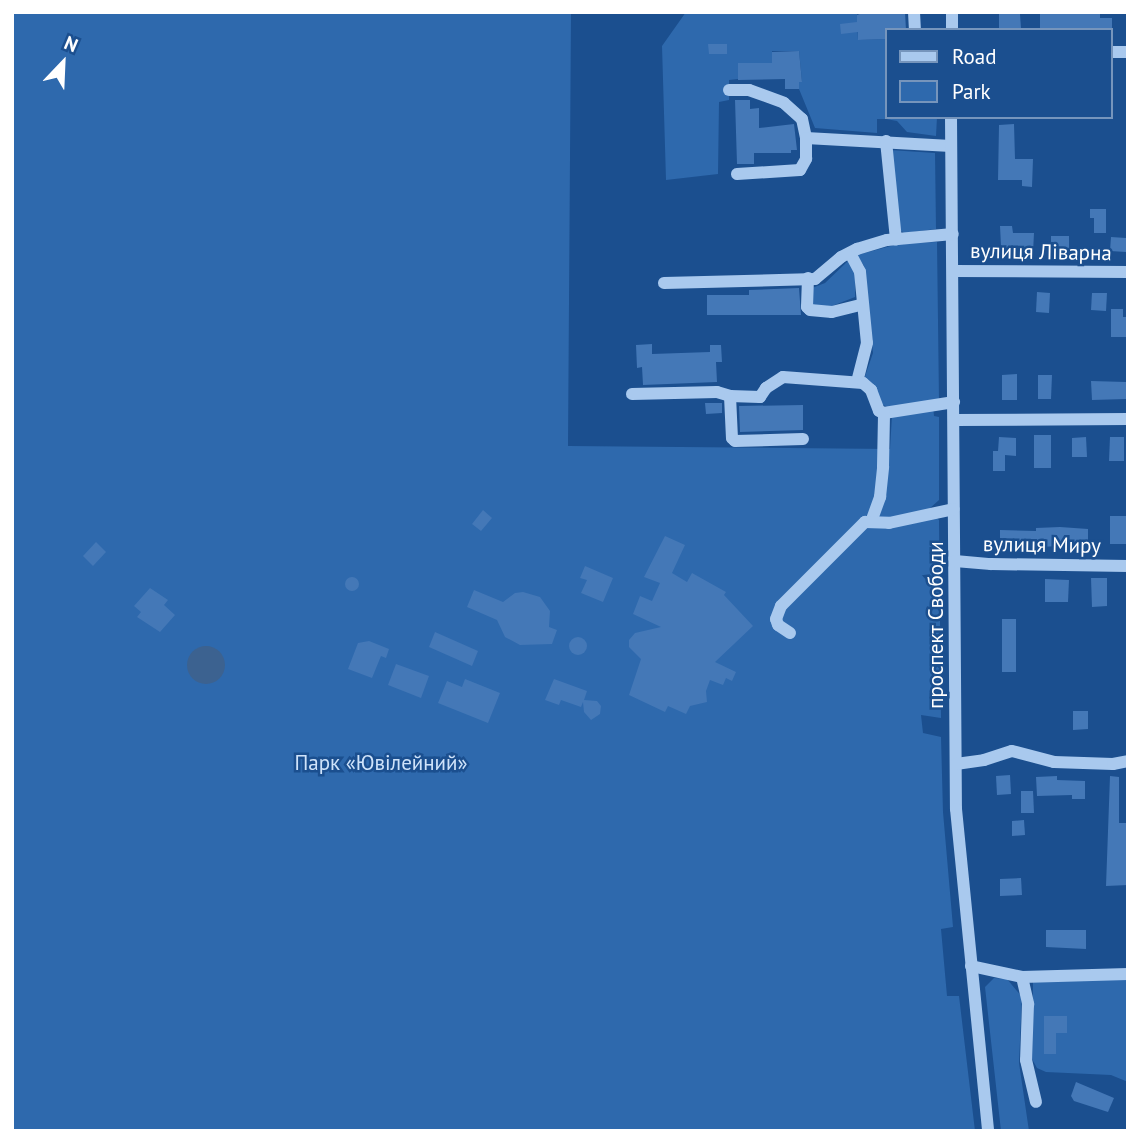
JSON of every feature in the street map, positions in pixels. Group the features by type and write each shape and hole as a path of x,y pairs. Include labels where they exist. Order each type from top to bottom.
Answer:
{"street":[{"path":"729,90 749,90 784,103 802,119 806,138 806,159 800,170 792,173 737,174"},
{"name":"проспект Свободи","path":"951,119 956,809 988,1131"},
{"path":"806,138 951,146"},
{"path":"886,141 896,239"},
{"path":"664,283 808,278 822,275 841,257 850,253 896,239 953,234"},
{"path":"850,253 860,272 861,304 867,343 857,382"},
{"name":"вулиця Ліварна","path":"953,271 1128,272"},
{"path":"808,278 807,307 810,310 832,312 861,304"},
{"path":"632,394 717,392 730,396 760,397 780,377 857,382 871,390 879,411 884,413 954,401"},
{"path":"730,396 732,438 735,441 803,439"},
{"path":"871,522 880,497 884,413"},
{"path":"954,420 1128,419"},
{"path":"790,633 778,625 776,619 781,606 865,522 888,523 954,509"},
{"name":"вулиця Миру","path":"955,561 1128,566"},
{"path":"956,764 984,760 1013,751 1054,762 1113,764 1128,761"},
{"path":"971,967 1022,977 1128,974"},
{"path":"1022,977 1028,1004 1026,1060 1036,1102"}],"green space":[{"name":"Парк «Ювілейний»","path":"12,12 571,12 568,446 890,449 892,415 933,406 934,416 939,417 939,500 929,509 939,520 941,718 921,715 923,733 941,737 943,812 953,927 941,929 947,996 959,996 975,1131 12,1131"},
{"path":"686,12 857,12 858,40 884,39 884,119 877,119 877,133 815,128 799,89 799,82 802,81 799,51 772,51 772,63 743,63 738,79 729,80 729,100 719,102 718,174 666,180 662,46"},
{"path":"886,119 937,119 936,136 907,132 897,121"},
{"path":"890,150 935,153 936,229 904,233 899,229"},
{"path":"937,242 939,400 890,408 881,404 864,379 873,353 864,266 857,255 902,243"},
{"path":"849,260 855,272 855,297 832,306 812,306 812,288 825,283"},
{"path":"1128,977 1128,1082 1111,1075 1046,1072 1037,1068 1032,1059 1033,982"},
{"path":"994,978 1007,979 1022,997 1019,1063 1029,1131 1001,1131 985,987"}],"shaded area":[{"path":"206,646 219,652 225,665 219,678 206,684 193,678 187,665 193,652"}],"building":[{"path":"865,12 905,12 906,28 884,28 884,39 858,40 858,32 841,34 840,24 857,22 857,15"},
{"path":"1100,12 1100,18 1112,18 1112,28 1040,28 1040,14"},
{"path":"999,14 1020,14 1021,28 999,28"},
{"path":"708,44 727,44 727,54 709,54"},
{"path":"799,51 802,82 799,82 799,89 785,89 785,79 738,80 738,63 772,63 772,52"},
{"path":"735,100 750,100 750,109 759,108 759,128 794,124 797,150 791,150 791,153 754,153 754,164 737,164"},
{"path":"1014,124 1015,159 1033,159 1032,187 1022,186 1022,180 998,180 999,125"},
{"path":"1090,209 1106,209 1106,233 1094,233 1094,218 1090,218"},
{"path":"1000,226 1012,226 1013,233 1034,233 1033,253 992,257 992,247 1001,246"},
{"path":"1051,236 1069,236 1069,253 1051,253"},
{"path":"1111,237 1126,238 1126,252 1110,251"},
{"path":"799,288 801,315 707,315 707,295 749,295 749,290"},
{"path":"1037,292 1050,293 1049,313 1036,312"},
{"path":"1092,293 1107,293 1106,311 1091,310"},
{"path":"1111,309 1123,309 1123,317 1128,317 1128,337 1111,337"},
{"path":"652,344 652,354 710,352 710,345 721,345 722,362 716,362 717,382 643,385 642,367 637,368 636,345"},
{"path":"1017,374 1017,400 1002,400 1002,375"},
{"path":"1038,375 1052,375 1051,399 1038,399"},
{"path":"1091,381 1126,382 1126,399 1092,400"},
{"path":"705,403 722,403 722,413 706,414"},
{"path":"803,405 803,430 740,432 739,406"},
{"path":"1034,435 1051,435 1051,468 1034,468"},
{"path":"999,437 1016,438 1016,456 1005,455 1005,471 993,471 993,451 998,451"},
{"path":"1086,437 1087,457 1072,457 1072,438"},
{"path":"1110,437 1124,437 1124,461 1109,461"},
{"path":"483,510 492,518 481,531 472,524"},
{"path":"1110,516 1126,516 1126,544 1110,544"},
{"path":"1036,528 1088,529 1088,545 1036,547 1036,542 1015,542 1015,547 1000,547 1000,530 1036,531"},
{"path":"665,536 685,545 672,573 687,582 692,573 726,592 724,595 753,626 715,662 736,672 732,681 726,678 723,685 710,680 706,691 707,702 690,706 686,714 668,706 665,712 629,695 641,659 629,647 629,640 635,633 661,627 633,614 640,596 652,601 660,583 644,577"},
{"path":"96,542 106,552 93,566 83,556"},
{"path":"585,566 613,578 603,602 581,593 587,580 580,578"},
{"path":"349,577 355,577 359,584 355,591 349,591 345,587 345,581"},
{"path":"1091,578 1107,578 1107,606 1092,607"},
{"path":"1045,579 1069,580 1068,602 1045,602"},
{"path":"150,588 168,600 164,605 175,615 160,632 137,617 141,612 134,606"},
{"path":"474,590 503,602 515,593 523,592 540,597 550,611 549,627 557,630 552,644 520,645 505,637 497,620 467,607"},
{"path":"1002,619 1016,619 1016,672 1002,672"},
{"path":"435,632 478,651 472,666 429,647"},
{"path":"574,637 582,637 587,646 585,653 574,655 569,650 569,642"},
{"path":"369,641 389,649 386,658 381,656 372,678 348,669 358,643"},
{"path":"396,664 429,676 421,698 388,685"},
{"path":"465,679 500,693 488,723 438,703 447,681 462,687"},
{"path":"554,679 587,691 584,700 597,701 601,706 600,714 591,720 584,712 583,702 581,707 561,700 559,705 545,700"},
{"path":"1073,711 1088,711 1088,729 1073,730"},
{"path":"1010,775 1011,794 997,795 996,776"},
{"path":"1057,776 1057,780 1085,781 1085,799 1072,799 1072,795 1037,796 1036,777"},
{"path":"1110,776 1119,777 1119,823 1128,823 1128,885 1106,886"},
{"path":"1021,791 1033,791 1034,813 1021,813"},
{"path":"1024,820 1025,835 1012,836 1012,821"},
{"path":"1021,878 1022,895 1000,896 1000,879"},
{"path":"1046,930 1086,930 1086,949 1046,947"},
{"path":"1044,1016 1067,1016 1067,1033 1056,1033 1056,1054 1044,1054"},
{"path":"1076,1082 1114,1098 1108,1112 1074,1101 1071,1096"}]}
